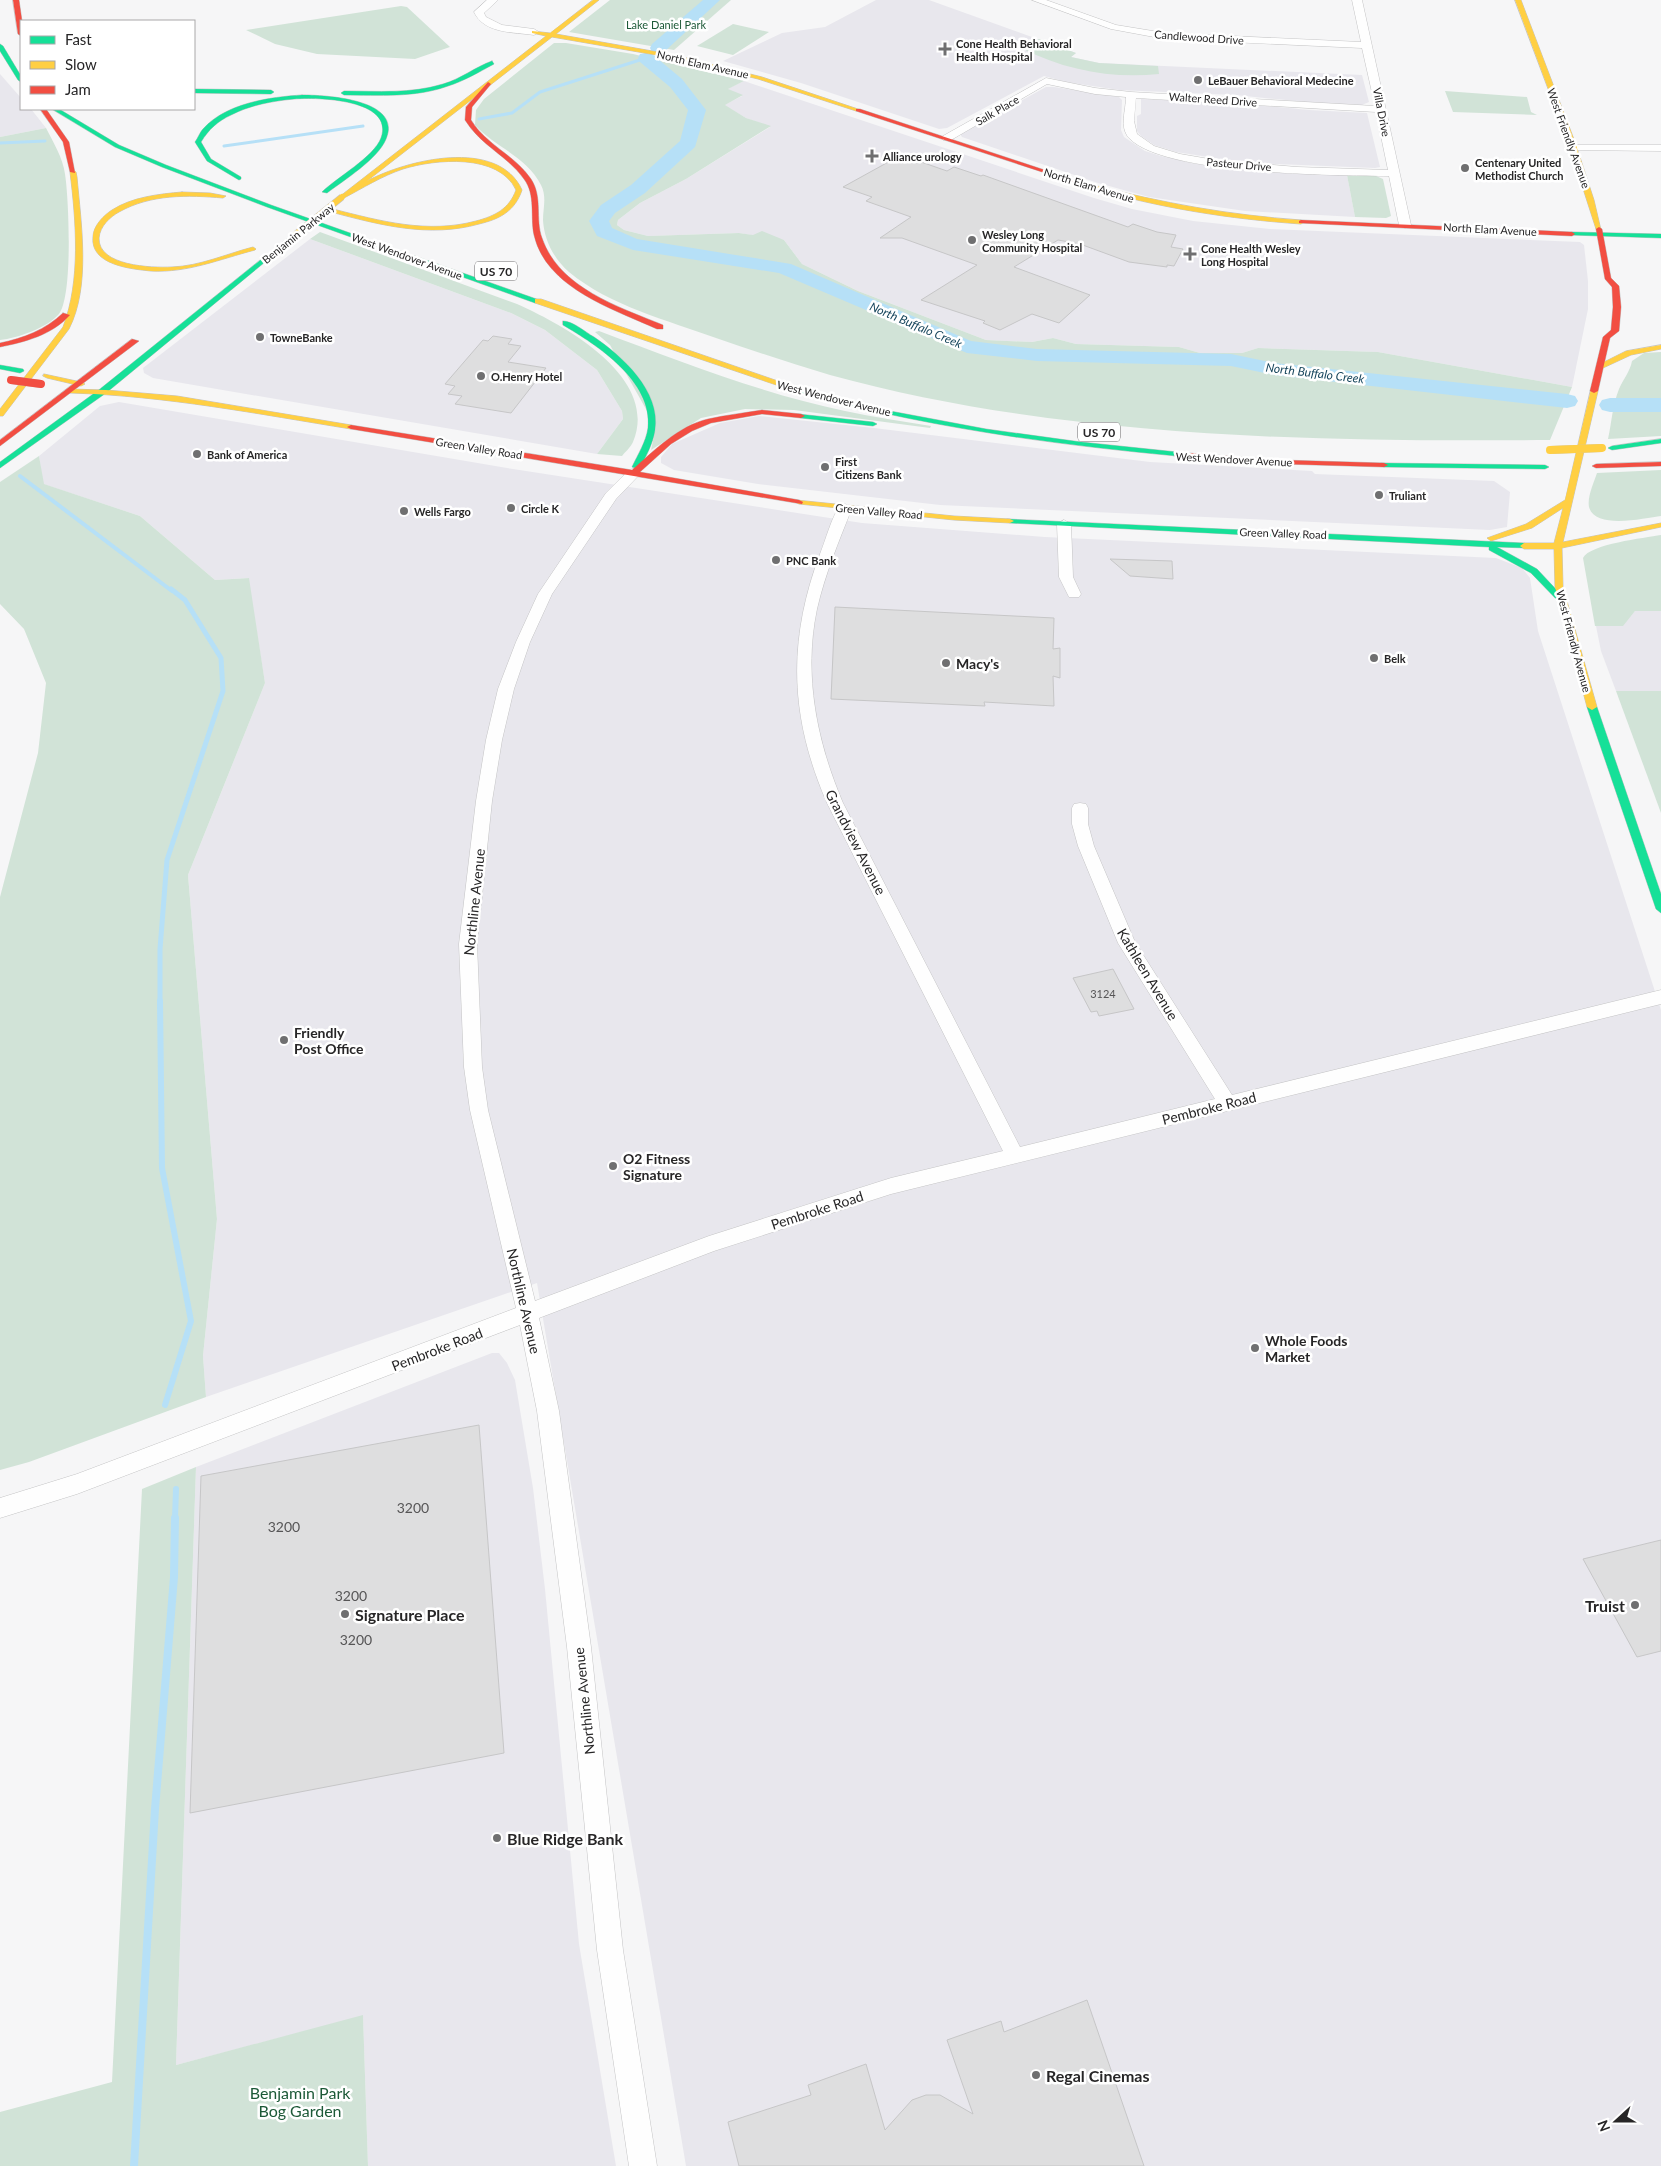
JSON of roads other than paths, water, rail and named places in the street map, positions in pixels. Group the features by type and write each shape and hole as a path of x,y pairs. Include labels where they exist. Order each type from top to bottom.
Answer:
{"main road":[{"path":"16,0 20,27"},
{"name":"Benjamin Parkway","path":"0,466 103,391 342,197 596,0"},
{"name":"West Friendly Avenue","path":"1518,0 1562,120 1575,148 1601,235 1604,281 1615,286 1617,307 1615,331 1607,338 1558,546 1559,587 1592,706 1661,909"},
{"path":"522,41 550,21"},
{"name":"North Elam Avenue","path":"534,32 673,56 746,74 1096,188 1173,208 1265,220 1661,236"},
{"path":"0,46 20,79"},
{"path":"195,91 405,92 446,85 496,60 456,93"},
{"path":"488,84 471,104 466,118 467,123 475,134 513,162 529,180 535,197 539,241 548,259 564,275 597,298 665,329 578,300"},
{"path":"196,165 244,180 213,163 202,153 198,142 204,130 222,118 244,108 274,100 316,97 360,103 380,114 386,125 383,140 343,178"},
{"path":"0,414 66,326 74,312 77,294 80,258 73,170 68,146 59,128 44,110"},
{"name":"West Wendover Avenue","path":"57,110 117,146 269,206 745,374 906,416 1080,446 1174,455 1286,462 1455,468 1661,464"},
{"name":"Benjamin Parkway","path":"287,222 394,140"},
{"path":"333,210 400,228 432,231 457,229 485,222 509,210 518,198 519,190 513,178 501,169 479,163 451,160 401,168 342,197"},
{"name":"Benjamin Parkway","path":"231,266 257,246 206,264 159,269 121,264 106,258 99,252 95,244 99,227 111,215 137,202 160,196 198,194 219,196 269,206"},
{"name":"West Wendover Avenue","path":"316,200 333,210 402,237"},
{"path":"511,293 576,328 598,343 612,354 639,386 649,408 652,425 634,473"},
{"path":"0,345 27,339 49,330 68,313 77,294"},
{"path":"1598,327 1607,338 1661,346"},
{"path":"0,444 148,331"},
{"path":"1600,366 1633,351 1661,346"},
{"name":"Green Valley Road","path":"0,367 76,387 213,404 634,473 806,504 845,508 954,518 1064,524 1558,546 1661,525"},
{"name":"Green Valley Road","path":"5,378 44,380"},
{"path":"634,473 668,442 689,429 709,421 762,412 885,426"},
{"path":"904,428 1060,447 1080,446"},
{"path":"1607,448 1661,441"},
{"path":"1546,450 1661,447"},
{"path":"1563,601 1534,571 1508,555 1484,544 1490,539 1529,526 1568,501 1580,515"},
{"path":"1604,524 1648,527"}],"street":[{"path":"493,0 479,12 482,19 500,28 534,32"},
{"name":"Villa Drive","path":"1357,0 1405,225"},
{"name":"Candlewood Drive","path":"1042,1 1114,27 1165,36 1367,45"},
{"name":"Salk Place","path":"947,138 1046,81"},
{"name":"Walter Reed Drive","path":"1046,81 1094,91 1131,95 1380,109"},
{"name":"Pasteur Drive","path":"1131,95 1130,126 1134,137 1146,146 1169,154 1229,165 1394,173"},
{"path":"1575,148 1661,148"},
{"name":"Northline Avenue","path":"634,473 611,496 545,594 523,642 506,689 494,740 482,819 468,950 473,1067 479,1110 548,1411 579,1647 610,1950 643,2166"},
{"name":"Grandview Avenue","path":"845,508 819,576 806,635 805,698 821,770 835,804 954,1033 1014,1155"},
{"path":"1064,524 1066,577 1074,594"},
{"name":"Kathleen Avenue","path":"1080,808 1080,824 1086,846 1127,943 1228,1103"},
{"name":"Pembroke Road","path":"0,1508 32,1500 86,1480 736,1235 891,1186 1661,998"}],"waterway":[{"name":"North Buffalo Creek","path":"658,48 712,0"},
{"path":"479,119 512,113 540,92 646,58"},
{"name":"North Buffalo Creek","path":"646,58 676,83 697,110 689,143 638,189 608,209 599,221 604,232 633,244 784,268 967,347 1037,355 1231,360 1274,369 1567,401"},
{"path":"224,146 363,126"},
{"path":"0,143 45,141"},
{"name":"North Buffalo Creek","path":"1610,405 1661,405"},
{"path":"20,476 172,591"},
{"path":"160,1001 160,949 167,860 223,691 221,658 185,600 171,589"},
{"path":"160,1001 162,1168 191,1321 165,1405"},
{"path":"175,1519 176,1489"},
{"path":"134,2166 155,1809 174,1577 175,1518"}],"place":[{"name":"Cone Health Behavioral Health Hospital","path":"945,49"},
{"name":"LeBauer Behavioral Medecine","path":"1198,80"},
{"name":"Alliance urology","path":"872,156"},
{"name":"Centenary United Methodist Church","path":"1465,168"},
{"name":"Wesley Long Community Hospital","path":"972,240"},
{"name":"Cone Health Wesley Long Hospital","path":"1190,254"},
{"name":"TowneBanke","path":"260,337"},
{"name":"O.Henry Hotel","path":"481,376"},
{"name":"Bank of America","path":"197,454"},
{"name":"First Citizens Bank","path":"825,467"},
{"name":"Truliant","path":"1379,495"},
{"name":"Circle K","path":"511,508"},
{"name":"Wells Fargo","path":"404,511"},
{"name":"PNC Bank","path":"776,560"},
{"name":"Belk","path":"1374,658"},
{"name":"Macy's","path":"946,663"},
{"name":"Friendly Post Office","path":"284,1040"},
{"name":"O2 Fitness Signature","path":"613,1166"},
{"name":"Whole Foods Market","path":"1255,1348"},
{"name":"Truist","path":"1635,1605"},
{"name":"Signature Place","path":"345,1614"},
{"name":"Blue Ridge Bank","path":"497,1838"},
{"name":"Regal Cinemas","path":"1036,2075"}],"park label":[{"name":"Lake Daniel Park","path":"666,24"},
{"name":"Benjamin Park Bog Garden","path":"300,2101"}]}
